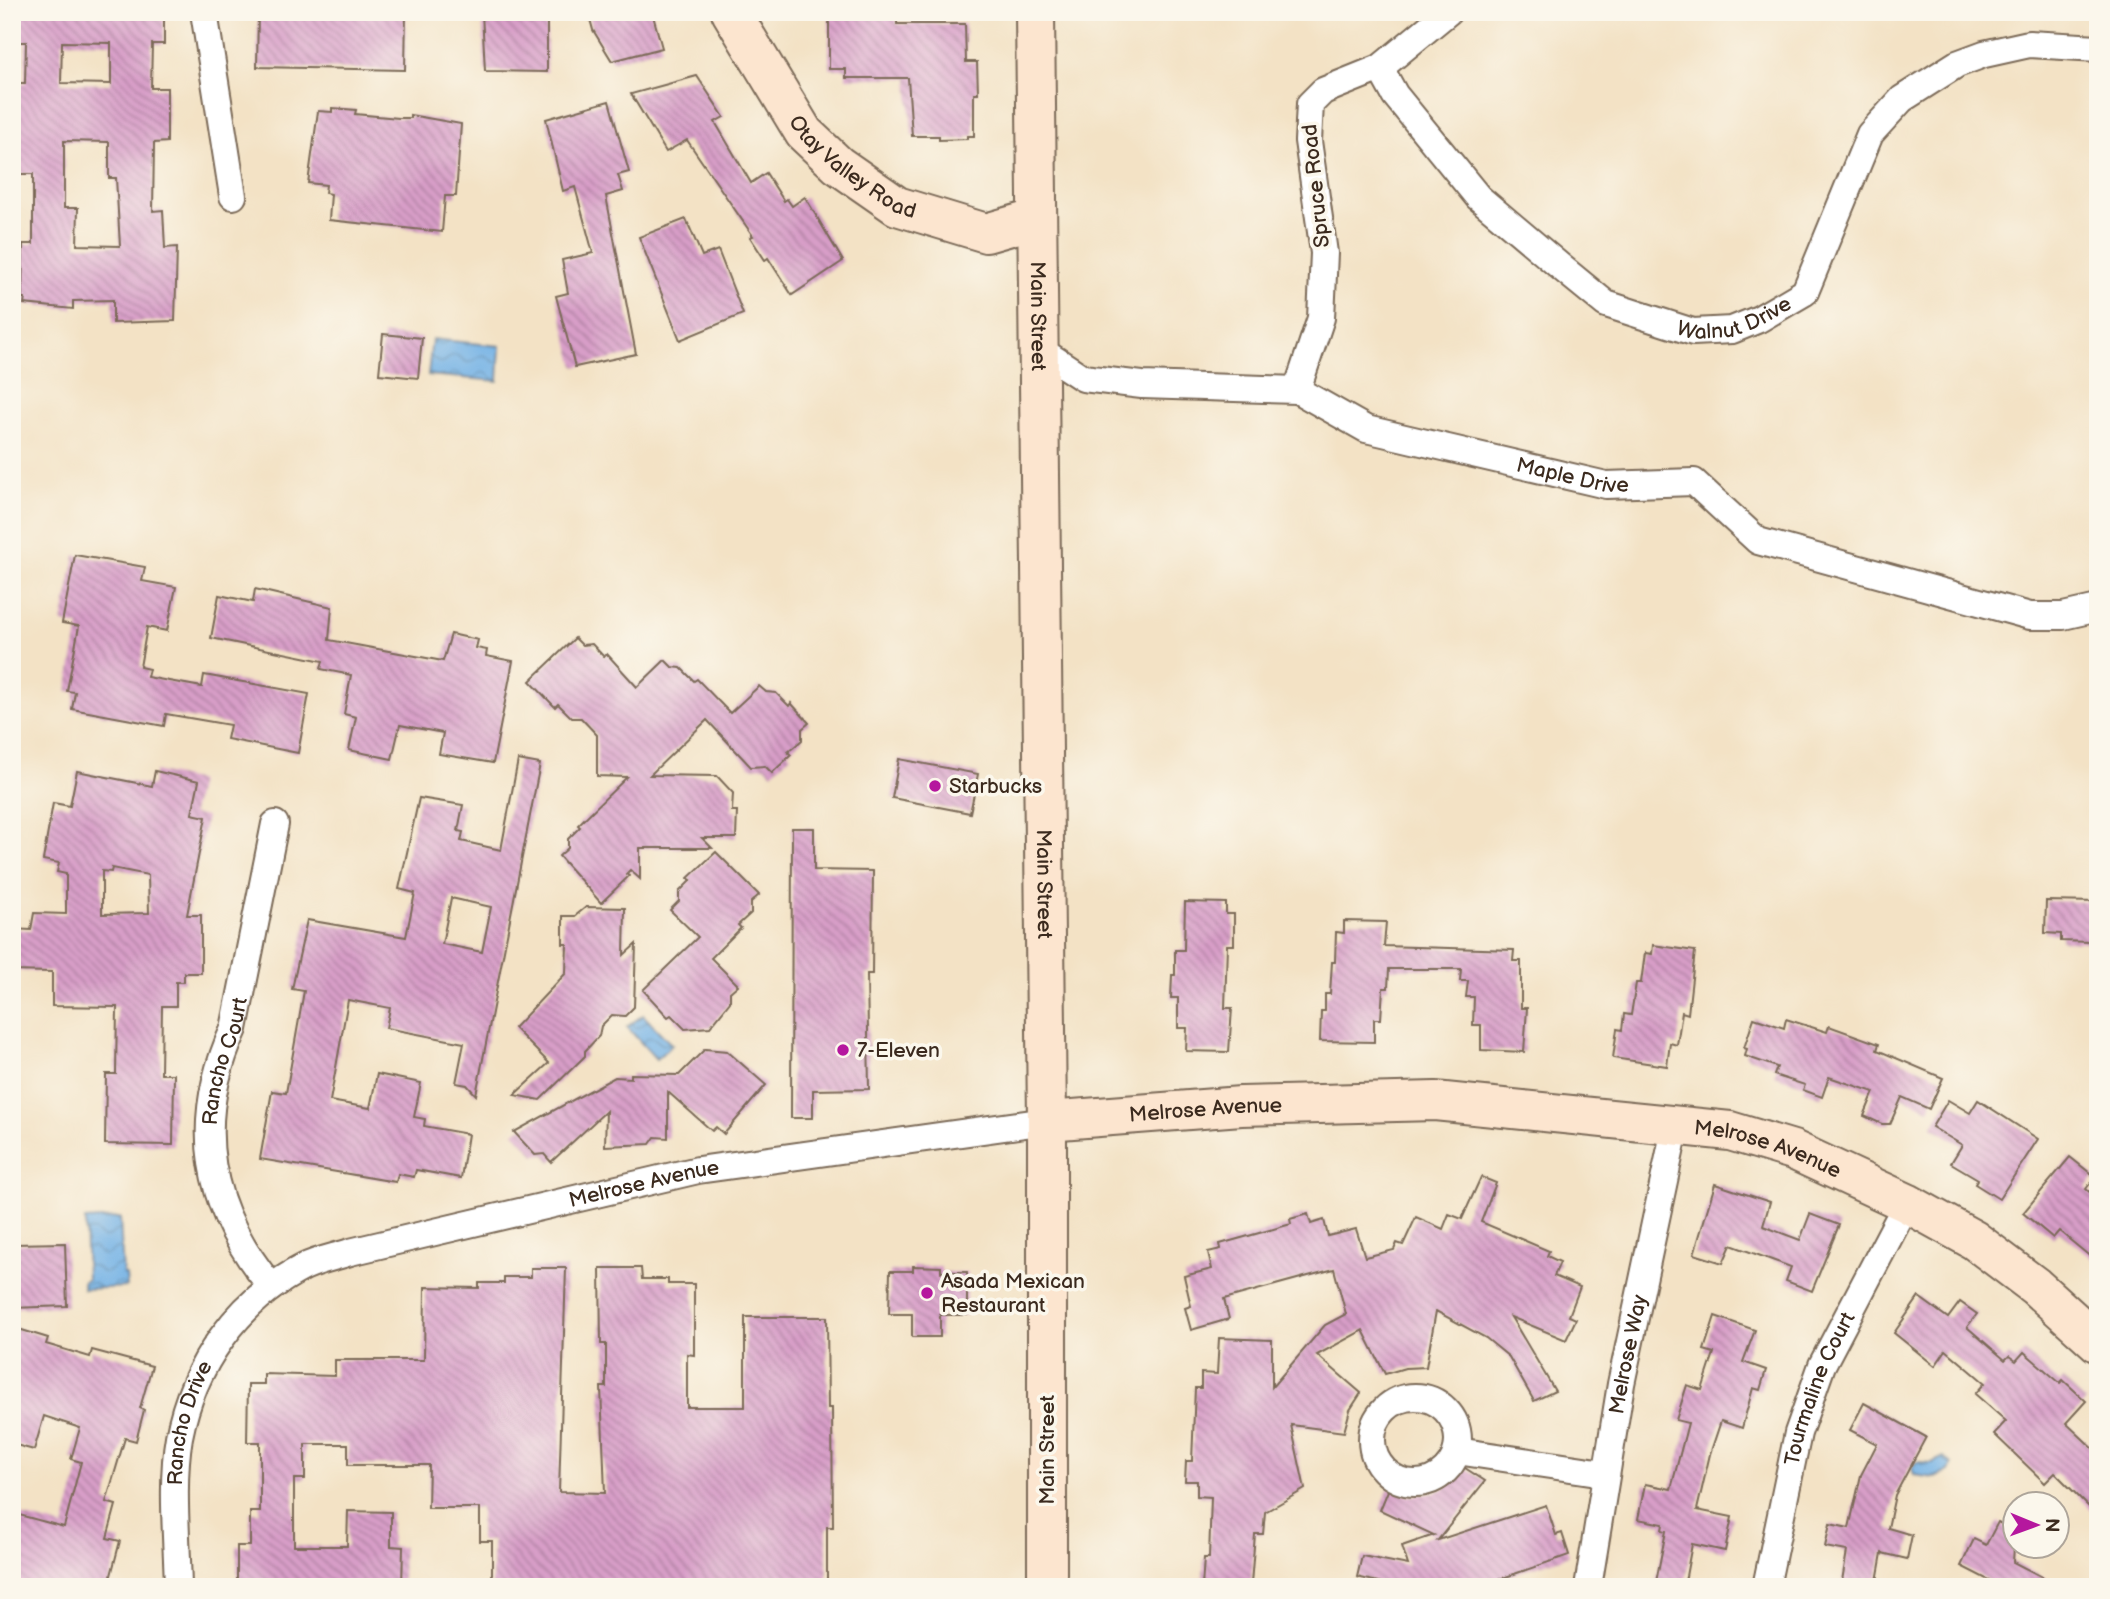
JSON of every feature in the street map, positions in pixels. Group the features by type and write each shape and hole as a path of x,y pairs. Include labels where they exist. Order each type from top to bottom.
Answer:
{"main road":[{"name":"Otay Valley Road","path":"731,12 804,133 838,165 897,206 986,233 1035,219"},
{"name":"Main Street","path":"1035,12 1035,219 1047,1121 1047,1587"},
{"name":"Melrose Avenue","path":"1047,1121 1241,1106 1435,1101 1730,1131 1793,1150 1908,1203 1984,1248 2035,1286 2098,1343"}],"street":[{"path":"204,12 233,196"},
{"name":"Spruce Road","path":"1297,390 1321,317 1324,253 1308,141 1310,104 1323,91 1380,68 1448,12"},
{"name":"Walnut Drive","path":"1380,68 1395,95 1478,197 1562,268 1606,304 1693,332 1732,330 1759,320 1805,292 1870,134 1902,99 1958,64 1984,54 2029,44 2098,48"},
{"name":"Maple Drive","path":"1037,347 1083,378 1142,385 1297,390 1366,429 1593,482 1606,485 1694,482 1758,541 2030,616 2063,617 2098,608"},
{"name":"Rancho Court","path":"271,1286 246,1256 231,1228 211,1169 208,1133 212,1098 221,1057 234,1029 275,824"},
{"name":"Melrose Avenue","path":"271,1286 307,1265 350,1252 698,1170 1047,1121"},
{"name":"Melrose Way","path":"1588,1587 1604,1473 1676,1124"},
{"name":"Tourmaline Court","path":"1766,1587 1798,1433 1822,1365 1908,1203"},
{"name":"Rancho Drive","path":"178,1587 179,1439 193,1388 224,1331 271,1286"},
{"path":"1457,1451 1604,1473"}],"water":[{"path":"432,339 500,346 498,381 428,375"},
{"path":"643,1015 672,1045 656,1059 627,1027"},
{"path":"120,1218 123,1274 126,1275 127,1287 83,1289 83,1281 87,1280 85,1220"},
{"path":"1944,1457 1952,1464 1949,1471 1935,1478 1914,1475 1912,1468 1916,1462 1932,1463"}],"building":[{"path":"12,12 164,12 164,44 152,44 151,88 167,88 167,142 154,143 153,211 163,210 165,248 177,247 175,321 113,323 113,300 73,301 73,309 24,304 23,244 33,244 33,174 19,174 19,137 12,137 12,83 25,83 26,42 12,42","holes":["62,42 111,43 111,84 61,83","64,141 109,142 109,178 116,178 120,246 77,245 78,208 64,208"]},
{"path":"258,12 406,12 405,70 257,67"},
{"path":"482,12 547,12 547,72 485,71"},
{"path":"588,12 652,12 662,48 612,61 593,30"},
{"path":"829,14 897,14 897,24 965,24 966,62 977,62 978,93 974,93 974,136 967,136 967,139 939,140 939,136 912,136 908,78 846,78 846,69 829,69"},
{"path":"697,76 724,117 715,122 751,183 766,173 784,201 787,199 792,206 805,197 843,261 792,295 768,258 765,260 750,237 753,236 687,140 666,152 631,94"},
{"path":"609,101 629,172 618,175 623,191 606,196 636,354 575,367 556,296 568,293 562,260 593,253 575,187 563,191 546,119"},
{"path":"332,108 356,110 355,114 399,118 410,118 410,115 461,124 456,196 445,196 442,232 329,220 331,194 325,193 326,185 308,183 318,111 332,112"},
{"path":"686,219 702,256 718,250 743,314 680,340 639,237"},
{"path":"383,334 422,338 418,378 379,374"},
{"path":"75,555 145,567 142,581 176,587 167,631 147,627 140,667 149,669 147,677 202,687 204,675 309,694 298,753 227,739 230,725 166,714 164,726 72,709 75,692 67,691 79,626 62,623"},
{"path":"255,589 332,607 329,640 443,661 451,634 478,640 476,648 487,650 486,656 513,661 493,763 439,754 443,733 400,725 392,759 349,750 356,717 344,714 351,675 321,669 323,661 211,638 219,595 253,602"},
{"path":"575,638 582,645 592,644 604,657 607,654 637,687 665,660 672,667 681,668 694,681 697,679 730,713 759,686 766,692 776,693 789,706 791,703 809,723 802,729 802,740 788,752 791,755 772,773 765,766 751,767 707,720 650,775 717,776 733,793 732,811 737,811 736,838 702,838 712,848 640,848 640,879 630,870 626,874 629,876 601,903 559,856 568,848 568,839 580,827 578,825 627,777 597,776 597,735 581,718 572,718 558,704 555,707 530,681"},
{"name":"Starbucks","path":"899,759 978,774 970,813 892,798"},
{"path":"518,760 540,764 476,1095 467,1085 456,1083 464,1043 386,1028 390,1008 348,1000 330,1101 370,1108 377,1074 421,1083 414,1117 425,1119 424,1126 468,1134 461,1178 416,1170 414,1177 398,1174 396,1182 260,1159 272,1091 286,1093 304,991 292,989 307,920 406,937 415,893 399,889 419,798 463,805 458,831 463,832 461,841 501,850","holes":["451,898 491,907 482,952 442,944"]},
{"path":"77,771 152,786 155,771 199,781 192,814 206,817 187,915 201,915 201,973 184,973 184,982 176,982 176,1006 162,1006 161,1074 174,1074 173,1145 105,1144 106,1074 116,1074 117,1007 52,1006 52,972 12,971 12,929 31,930 34,913 66,914 66,874 57,872 59,863 43,860 53,803 70,806","holes":["112,868 148,875 149,913 102,914 102,871 111,872"]},
{"path":"792,828 814,828 814,870 873,871 872,974 867,974 869,1089 813,1090 813,1118 791,1118"},
{"path":"716,852 759,895 751,902 751,913 738,925 741,928 711,958 738,985 730,992 730,1002 710,1027 685,1029 671,1015 668,1017 643,990 698,937 670,910 679,901 679,892 691,880 688,878"},
{"path":"2046,901 2098,902 2098,931 2090,931 2090,942 2061,941 2061,934 2045,933"},
{"path":"1185,902 1226,903 1226,914 1234,914 1234,945 1227,945 1225,1008 1232,1008 1229,1052 1186,1051 1187,1028 1178,1028 1178,998 1171,998 1172,975 1175,975 1175,950 1184,950"},
{"path":"586,907 625,908 624,955 636,944 634,1007 625,1016 612,1015 601,1026 599,1036 585,1051 585,1056 540,1100 514,1095 549,1063 514,1028 566,973 567,944 563,944 563,916 575,916"},
{"path":"1344,921 1386,922 1384,946 1514,950 1513,961 1521,961 1521,1008 1527,1008 1524,1052 1481,1050 1481,1025 1473,1025 1474,997 1466,997 1468,981 1460,981 1461,969 1389,969 1388,988 1383,988 1381,1019 1374,1019 1374,1042 1320,1041 1321,1011 1325,1011 1325,994 1330,994 1332,962 1335,962 1336,932 1344,933"},
{"path":"1653,945 1695,951 1688,1014 1682,1012 1677,1045 1670,1043 1667,1066 1613,1058 1617,1029 1622,1030 1624,1014 1631,1015 1636,983 1641,983 1645,953 1652,954"},
{"path":"1754,1018 1784,1028 1786,1019 1827,1032 1829,1026 1879,1044 1877,1050 1943,1078 1929,1109 1902,1097 1890,1124 1882,1124 1864,1116 1874,1092 1829,1077 1822,1097 1803,1090 1805,1085 1774,1075 1777,1067 1745,1056 1747,1049 1744,1048"},
{"path":"705,1049 727,1051 766,1085 724,1134 716,1127 712,1131 668,1092 668,1138 655,1137 650,1144 605,1146 606,1111 551,1162 544,1154 535,1155 514,1132 615,1077 631,1078 631,1074 679,1075"},
{"path":"1948,1100 1970,1113 1978,1100 2038,1139 1999,1199 1975,1184 1978,1179 1951,1163 1962,1145 1932,1127"},
{"path":"2070,1157 2095,1177 2086,1189 2098,1199 2098,1263 2059,1231 2053,1238 2023,1213"},
{"path":"1481,1177 1496,1183 1481,1222 1549,1251 1547,1256 1560,1262 1554,1276 1580,1287 1569,1316 1576,1319 1566,1340 1511,1317 1555,1391 1534,1401 1509,1357 1486,1338 1436,1311 1426,1367 1405,1368 1385,1374 1363,1330 1317,1355 1361,1393 1350,1410 1344,1432 1291,1425 1305,1489 1265,1512 1263,1534 1255,1534 1251,1584 1202,1587 1204,1558 1209,1558 1211,1497 1197,1496 1197,1481 1185,1481 1186,1461 1192,1461 1195,1388 1201,1388 1201,1373 1217,1374 1219,1338 1272,1340 1272,1387 1325,1325 1346,1314 1334,1269 1224,1299 1229,1319 1191,1330 1185,1308 1191,1306 1184,1276 1212,1269 1208,1252 1221,1249 1220,1244 1291,1224 1290,1219 1308,1214 1311,1224 1324,1220 1328,1236 1356,1229 1365,1257 1394,1250 1397,1243 1403,1245 1416,1217 1443,1229 1449,1214 1462,1219"},
{"path":"1715,1184 1770,1202 1763,1226 1800,1240 1810,1214 1839,1225 1812,1291 1786,1281 1791,1267 1731,1245 1723,1263 1694,1254"},
{"path":"65,1243 67,1306 12,1308 12,1244"},
{"path":"913,1266 941,1267 941,1272 967,1272 967,1315 940,1315 940,1337 912,1337 912,1314 889,1314 890,1271 913,1271"},
{"path":"531,1268 566,1268 559,1492 605,1493 601,1387 606,1387 606,1344 601,1344 600,1268 641,1268 642,1279 668,1279 668,1284 694,1284 694,1355 687,1354 687,1407 745,1407 745,1317 827,1317 828,1408 832,1408 833,1527 827,1527 827,1587 492,1587 492,1541 480,1541 480,1508 428,1508 429,1465 348,1465 348,1444 305,1444 305,1479 294,1479 294,1546 347,1546 348,1511 391,1512 391,1546 403,1547 402,1587 237,1587 237,1546 250,1546 250,1512 260,1512 260,1442 247,1442 248,1384 264,1384 264,1374 335,1376 335,1360 424,1360 425,1287 479,1288 479,1283 504,1283 504,1277 531,1277"},
{"path":"1919,1297 1948,1318 1960,1302 1977,1314 1967,1327 2005,1360 2009,1356 2016,1361 2024,1352 2060,1383 2063,1380 2086,1401 2066,1423 2098,1453 2098,1516 2055,1473 2045,1483 1994,1434 2006,1421 1975,1394 1985,1383 1946,1350 1935,1366 1894,1333"},
{"path":"1715,1316 1755,1330 1743,1362 1766,1370 1760,1390 1753,1388 1742,1428 1721,1421 1697,1510 1732,1517 1725,1551 1692,1544 1684,1587 1655,1587 1666,1531 1662,1530 1663,1524 1638,1519 1645,1484 1671,1489 1688,1423 1676,1420 1687,1385 1702,1390 1714,1353 1704,1350"},
{"path":"12,1327 48,1338 46,1344 90,1357 92,1350 152,1366 140,1408 144,1410 136,1441 125,1438 106,1502 116,1505 107,1538 120,1541 108,1587 12,1587 12,1513 64,1527 81,1462 71,1459 80,1428 44,1416 34,1450 12,1444"},
{"path":"1864,1403 1926,1437 1895,1495 1888,1528 1912,1535 1907,1559 1882,1553 1876,1587 1841,1587 1847,1551 1825,1547 1830,1524 1849,1528 1861,1475 1877,1444 1850,1430"},
{"path":"1465,1468 1485,1481 1438,1540 1546,1505 1556,1535 1562,1533 1569,1555 1477,1587 1399,1587 1357,1577 1362,1556 1408,1565 1402,1546 1434,1535 1380,1510 1389,1488 1409,1496 1429,1494 1444,1489"},
{"path":"1998,1522 2002,1524 2002,1560 2013,1560 2062,1587 2002,1587 1961,1566 1974,1539 1986,1545"}],"place":[{"name":"Starbucks","path":"935,786"},
{"name":"7-Eleven","path":"843,1050"},
{"name":"Asada Mexican Restaurant","path":"927,1293"}]}
